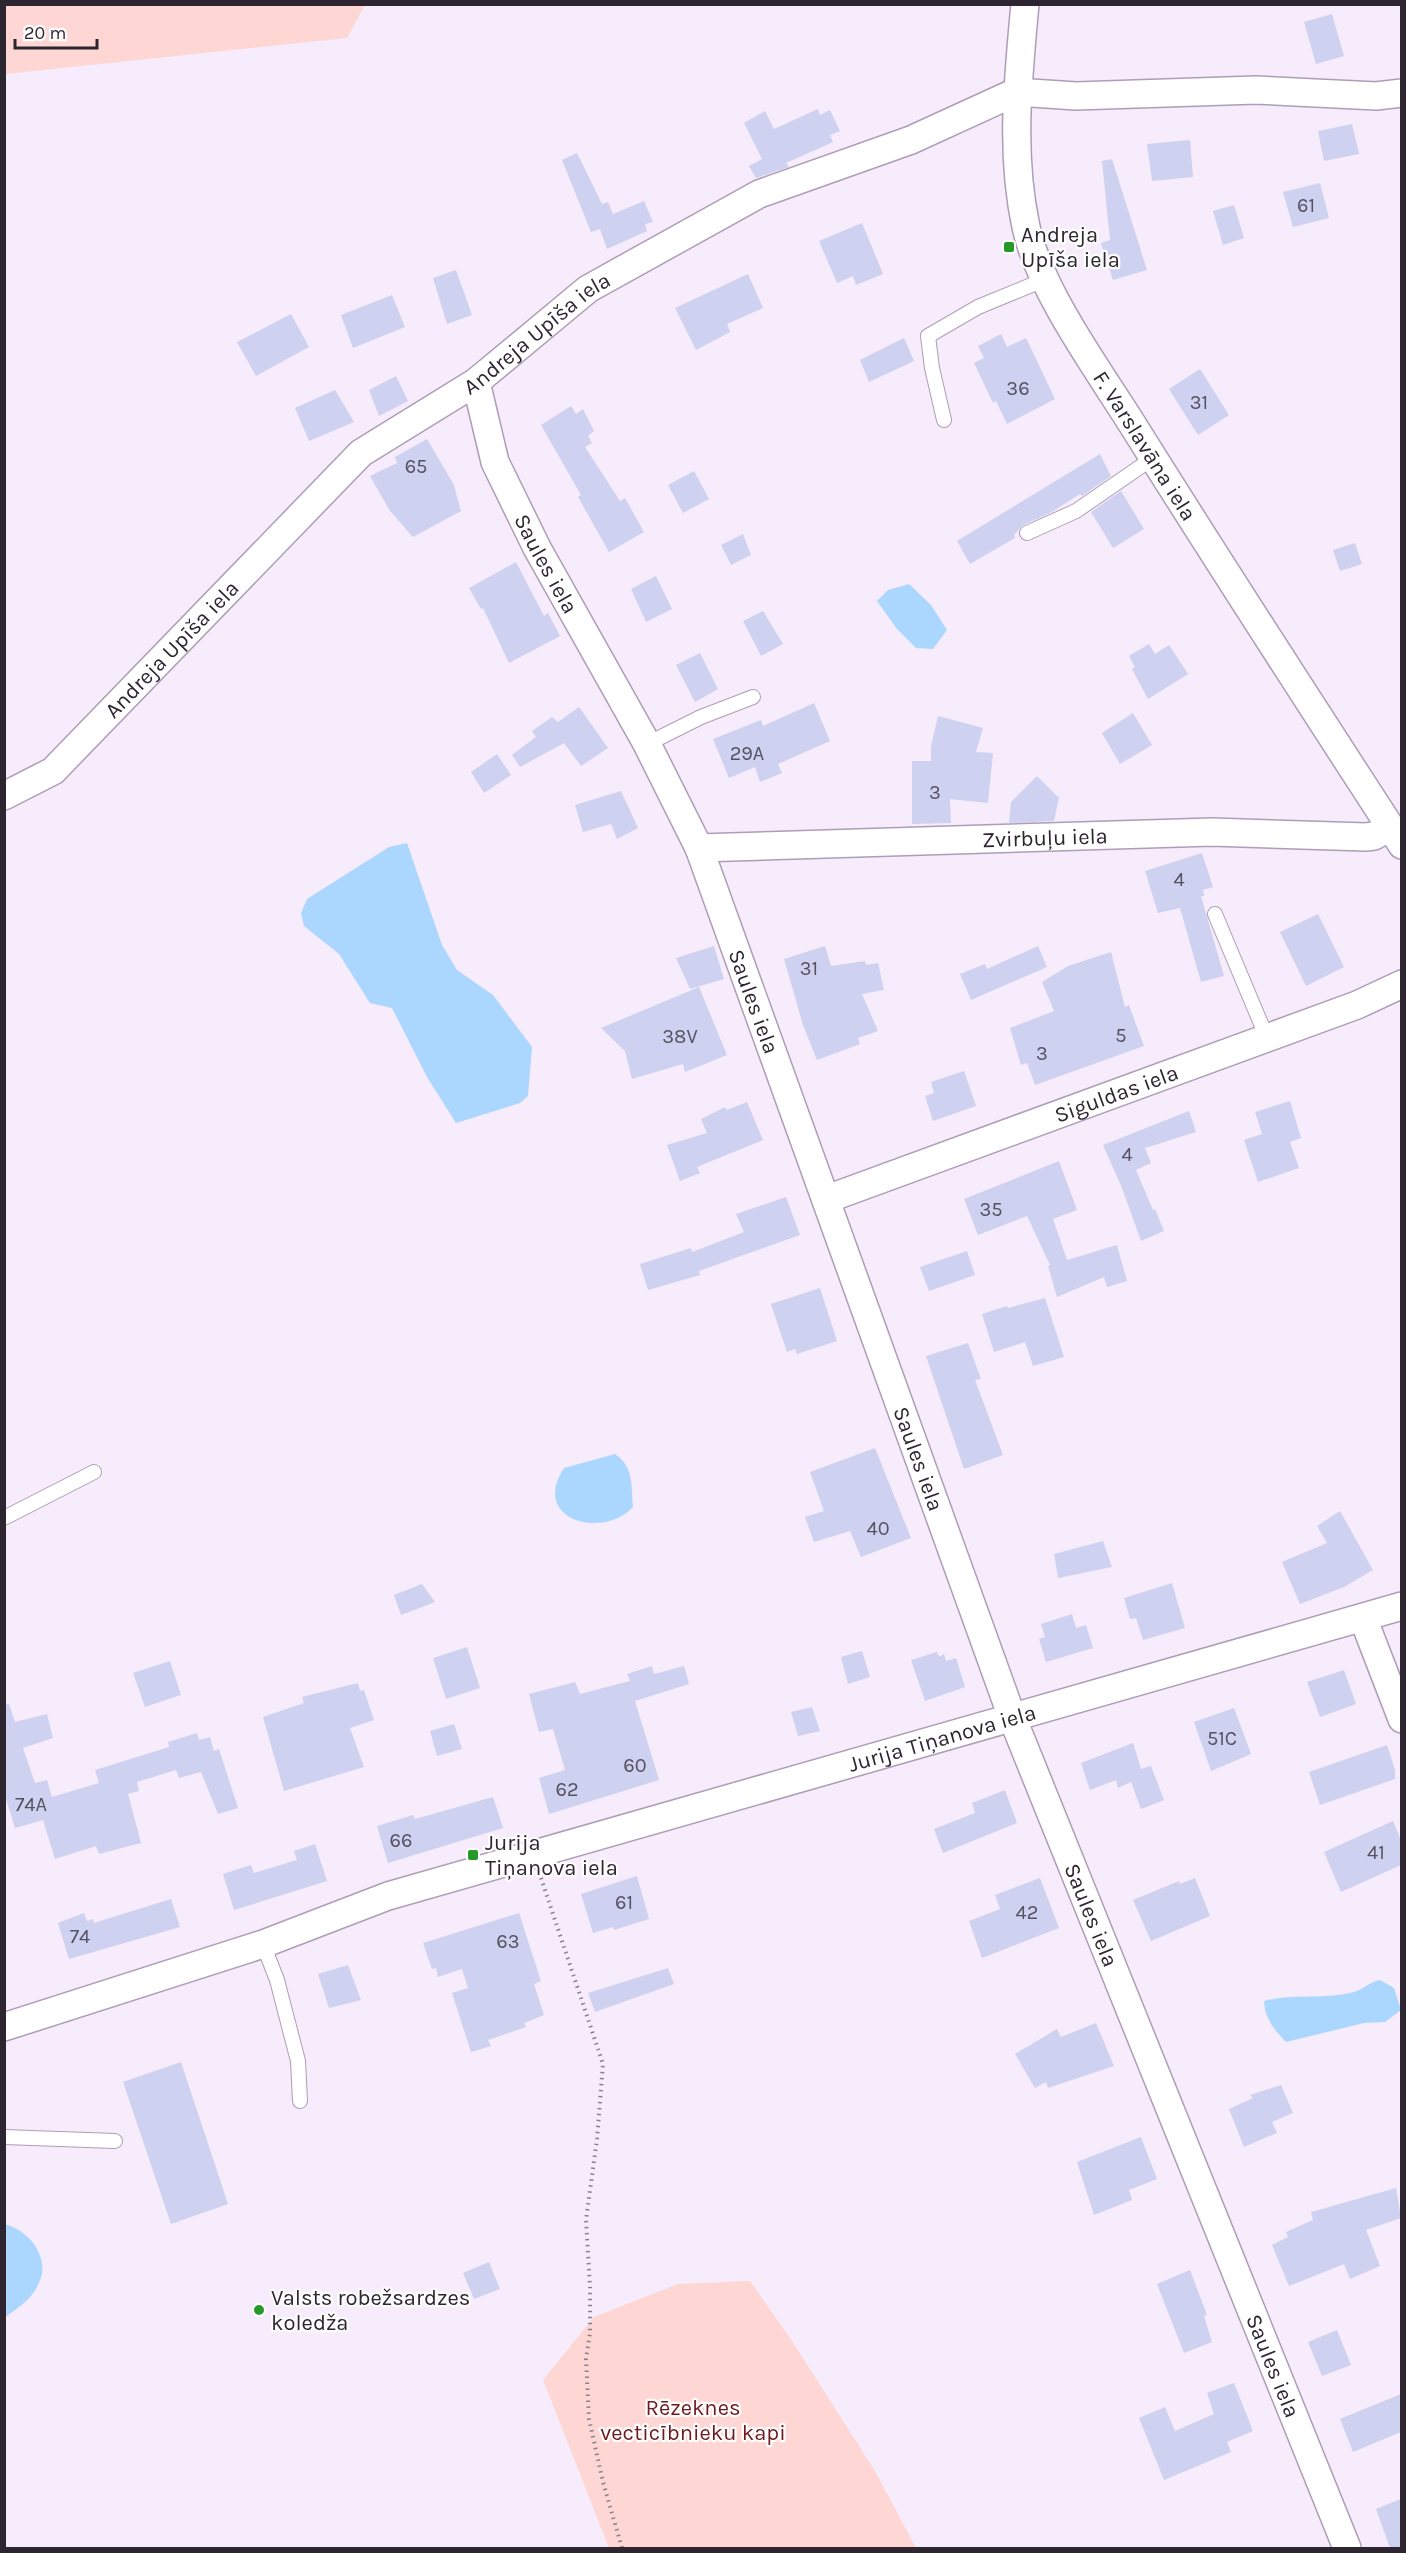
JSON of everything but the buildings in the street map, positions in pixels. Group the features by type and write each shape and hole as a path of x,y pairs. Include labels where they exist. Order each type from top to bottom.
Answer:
{"street":[{"name":"F. Varslavāna iela","path":"1025,4 1016,92 1015,128 1018,178 1026,229 1046,279 1067,320 1153,458 1396,836"},
{"name":"Andreja Upīša iela","path":"4,796 53,771 361,453 476,382 588,288 759,195 911,140 1016,92 1076,96 1256,90 1376,96 1401,93"},
{"name":"Saules iela","path":"476,382 495,462 537,548 646,744 699,848 1012,1717 1347,2548"},
{"name":"Zvirbuļu iela","path":"699,848 1212,832 1396,836"},
{"name":"Siguldas iela","path":"827,1199 1358,1005 1401,984"},
{"name":"Jurija Tiņanova iela","path":"4,2027 263,1944 388,1896 1401,1606"},
{"path":"1363,1618 1401,1719"}],"lane":[{"path":"944,420 928,336 978,307 1046,279"},
{"path":"1027,533 1076,511 1153,458"},
{"path":"646,744 701,717 753,697"},
{"path":"1215,914 1267,1038"},
{"path":"4,1518 94,1472"},
{"path":"263,1944 276,1980 298,2061 300,2101"},
{"path":"4,2137 115,2141"}],"path":[{"path":"531,1854 603,2064 597,2139 586,2220 590,2333 586,2359 589,2419 603,2482 622,2548"}],"green space":[{"path":"4,5 365,5 347,38 5,74"},
{"name":"Rēzeknes vecticībnieku kapi","path":"750,2281 792,2341 875,2471 916,2548 609,2548 543,2380 594,2317 678,2284"}],"water":[{"path":"909,584 931,605 947,630 933,649 916,648 897,629 877,601 888,590"},
{"path":"407,843 442,945 457,970 493,995 532,1047 528,1096 520,1103 456,1123 427,1077 392,1008 370,1003 339,954 304,926 301,913 307,899 389,847"},
{"path":"615,1454 629,1471 633,1507 620,1517 604,1522 589,1523 574,1519 563,1512 556,1501 556,1486 564,1468"},
{"path":"1380,1980 1394,1988 1401,2010 1385,2022 1364,2023 1286,2042 1274,2028 1266,2013 1264,2001 1286,1997 1343,1994 1358,1991"},
{"path":"5,2224 23,2233 36,2247 42,2265 42,2275 32,2295 5,2317"}],"place":[{"name":"Andreja Upīša iela","path":"1009,247"},
{"name":"Jurija Tiņanova iela","path":"473,1855"},
{"name":"Valsts robežsardzes koledža","path":"259,2310"}]}
